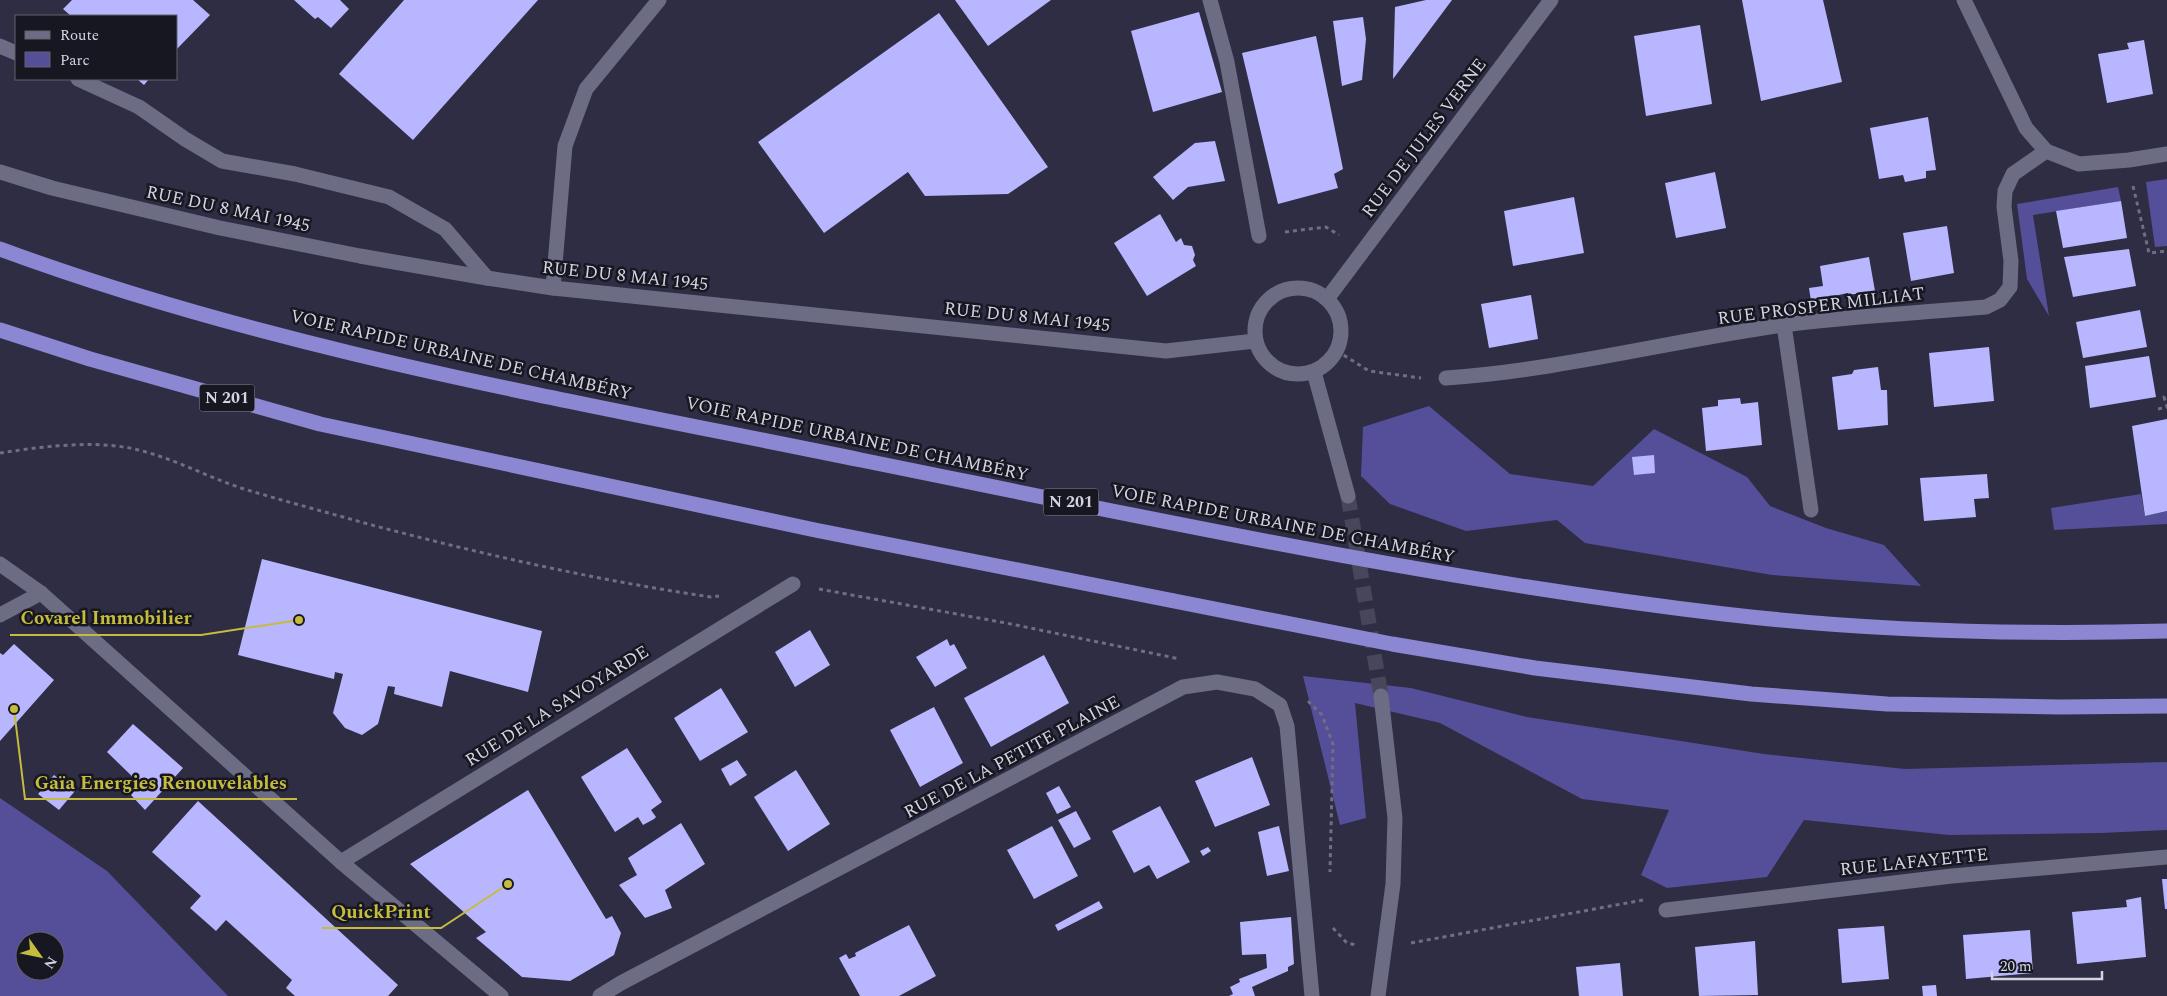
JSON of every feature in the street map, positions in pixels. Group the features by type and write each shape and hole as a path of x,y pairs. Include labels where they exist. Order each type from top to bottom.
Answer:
{"highway":[{"name":"VOIE RAPIDE URBAINE DE CHAMBÉRY","path":"0,249 114,287 213,317 346,351 476,380 820,451 1373,562 1540,590 1729,615 1973,632 2167,631"},
{"name":"N 201","path":"0,330 90,359 320,424 814,530 1392,644 1535,668 1751,694 1887,704 2060,708 2167,706"}],"street":[{"path":"553,288 565,146 586,89 659,0"},
{"path":"1210,0 1227,62 1259,236"},
{"name":"RUE DE JULES VERNE","path":"1327,299 1551,0"},
{"path":"1964,0 2026,128 2046,151 2079,164 2129,160 2167,154"},
{"path":"0,46 15,52"},
{"path":"80,80 138,107 185,139 222,161 296,174 389,197 445,229 487,278"},
{"name":"RUE PROSPER MILLIAT","path":"1446,378 1567,362 1784,325 1986,307 2000,300 2010,288 2011,261 2004,207 2005,191 2013,174 2046,151"},
{"name":"RUE DU 8 MAI 1945","path":"0,172 52,188 220,228 360,256 553,288 1166,350 1254,341"},
{"path":"1298,287 1313,290 1327,299 1336,310 1340,323 1341,338 1337,351 1327,363 1314,372 1304,375 1282,372 1265,360 1254,341 1254,325 1259,310 1269,298 1283,290 1298,287"},
{"path":"1784,325 1812,510"},
{"path":"1314,372 1348,496"},
{"path":"0,564 40,593 341,862 500,996"},
{"name":"RUE DE LA SAVOYARDE","path":"341,862 793,584"},
{"path":"0,615 40,593"},
{"name":"RUE DE LA PETITE PLAINE","path":"600,996 1183,687 1217,682 1255,689 1280,705 1287,726 1292,759 1312,996"},
{"path":"1378,996 1393,884 1395,818 1380,696"},
{"name":"RUE LAFAYETTE","path":"1666,910 1952,876 2167,857"}],"path":[{"path":"2133,184 2149,253 2167,251"},
{"path":"1259,236 1326,227 1339,235"},
{"path":"1337,351 1369,370 1393,374"},
{"path":"2158,408 2166,407 2164,397 2167,397"},
{"path":"1385,944 1415,943 1640,899 1666,910"}],"green space":[{"path":"2167,179 2167,246 2155,247 2146,182"},
{"path":"2118,187 2121,201 2033,215 2049,316 2027,279 2017,204"},
{"path":"1429,406 1510,474 1593,486 1654,429 1747,477 1770,506 1826,528 1884,545 1921,586 1772,575 1585,543 1557,520 1466,531 1390,504 1361,476 1363,427"},
{"path":"2141,494 2145,516 2167,511 2167,524 2054,530 2051,508"},
{"path":"1303,676 1411,688 1527,717 1764,754 1905,769 2167,762 2167,830 1949,835 1804,820 1767,877 1667,888 1641,875 1669,810 1582,799 1440,723 1355,703 1366,818 1340,825"},
{"path":"0,798 107,871 228,996 0,996"}],"building":[{"path":"72,0 193,0 210,15 178,48 178,15 70,15 63,9"},
{"path":"294,0 340,0 349,9 331,28 318,17 315,19"},
{"path":"404,0 538,0 413,140 339,74"},
{"path":"955,0 1051,0 988,46"},
{"path":"1426,0 1452,0 1393,79 1395,7"},
{"path":"1742,0 1823,0 1842,82 1761,101"},
{"path":"1199,12 1222,92 1153,112 1131,31"},
{"path":"939,13 1048,167 1008,194 925,196 908,172 824,233 758,142"},
{"path":"1363,17 1366,39 1362,80 1342,86 1333,21"},
{"path":"1700,25 1712,104 1646,116 1634,36"},
{"path":"1316,36 1343,169 1334,174 1338,188 1278,204 1242,53"},
{"path":"2144,40 2153,94 2107,103 2098,54 2129,49 2127,43"},
{"path":"138,80 148,80 144,85"},
{"path":"1928,117 1936,170 1926,171 1926,178 1905,182 1903,175 1879,179 1870,128"},
{"path":"1215,141 1225,181 1188,187 1173,200 1153,177 1195,143"},
{"path":"1715,172 1726,228 1676,238 1665,183"},
{"path":"1574,197 1584,253 1513,266 1504,211"},
{"path":"2121,201 2127,238 2063,248 2056,211"},
{"path":"1160,214 1176,242 1181,238 1184,245 1192,246 1195,255 1193,260 1196,266 1147,296 1114,243"},
{"path":"1947,226 1954,273 1911,281 1903,233"},
{"path":"2129,249 2136,286 2073,297 2064,257"},
{"path":"1869,257 1875,291 1848,295 1848,293 1811,301 1809,288 1823,286 1820,266"},
{"path":"1531,295 1538,339 1489,348 1481,304"},
{"path":"2140,310 2147,347 2083,358 2076,322"},
{"path":"1989,347 1994,401 1934,407 1929,353"},
{"path":"2149,356 2156,397 2090,408 2085,366"},
{"path":"1878,367 1881,390 1887,390 1888,425 1838,430 1832,377 1852,374 1854,370"},
{"path":"1740,398 1741,404 1758,402 1762,445 1706,451 1702,408 1718,406 1718,400"},
{"path":"2167,419 2167,511 2145,516 2132,426"},
{"path":"1654,455 1655,473 1634,475 1632,457"},
{"path":"1987,474 1989,498 1974,499 1976,517 1924,521 1920,478"},
{"path":"262,559 542,631 528,692 450,671 442,707 394,694 395,687 388,686 378,724 362,735 345,728 333,713 343,674 335,672 334,679 238,655"},
{"path":"810,630 830,665 795,687 775,652"},
{"path":"947,639 950,646 954,644 967,668 935,687 916,657"},
{"path":"14,644 54,680 0,741 0,653 3,655"},
{"path":"1044,655 1069,703 991,747 964,698"},
{"path":"721,688 748,732 700,761 674,718"},
{"path":"934,707 963,763 920,787 890,730"},
{"path":"133,724 183,768 145,810 131,795 140,784 107,752"},
{"path":"627,748 662,802 651,810 656,817 654,819 643,825 638,817 615,832 581,777"},
{"path":"1252,757 1270,805 1215,827 1195,781"},
{"path":"737,760 747,775 730,786 721,769"},
{"path":"796,770 830,824 788,851 754,797"},
{"path":"54,775 75,791 59,810 38,794"},
{"path":"1059,786 1071,807 1057,814 1046,793"},
{"path":"528,790 606,919 612,916 621,933 614,955 570,981 522,977 476,938 486,932 410,864"},
{"path":"198,801 398,985 388,996 295,996 286,988 292,980 226,920 216,931 190,908 201,896 152,852"},
{"path":"1160,806 1190,862 1157,879 1149,865 1134,873 1112,831"},
{"path":"1076,811 1091,839 1074,848 1058,820"},
{"path":"681,823 705,864 665,890 672,908 645,918 619,885 637,875 628,858"},
{"path":"1052,826 1078,876 1034,899 1007,850"},
{"path":"1279,826 1289,871 1267,876 1258,832"},
{"path":"1208,847 1211,851 1203,856 1200,851"},
{"path":"2162,879 2167,879 2167,909 2165,909"},
{"path":"2141,897 2146,957 2077,964 2072,912 2127,907 2126,900"},
{"path":"1099,901 1103,908 1058,931 1055,925"},
{"path":"1291,917 1294,964 1288,967 1288,971 1252,987 1255,996 1229,996 1233,994 1230,987 1240,982 1239,979 1267,968 1266,954 1242,955 1240,922"},
{"path":"909,925 936,976 899,996 860,996 839,958 846,954 849,959 856,956 855,953"},
{"path":"1884,926 1889,979 1842,983 1838,929"},
{"path":"2030,930 2033,973 1966,979 1963,935"},
{"path":"1755,941 1758,995 1699,996 1695,947"},
{"path":"1620,963 1623,996 1579,996 1576,967"},
{"path":"1936,985 1937,996 1923,996 1922,986"}],"tunnel":[{"path":"1348,496 1381,696"}],"place":[{"name":"Covarel Immobilier","path":"299,620"},
{"name":"Gaïa Energies Renouvelables","path":"14,709"},
{"name":"QuickPrint","path":"508,884"}]}
